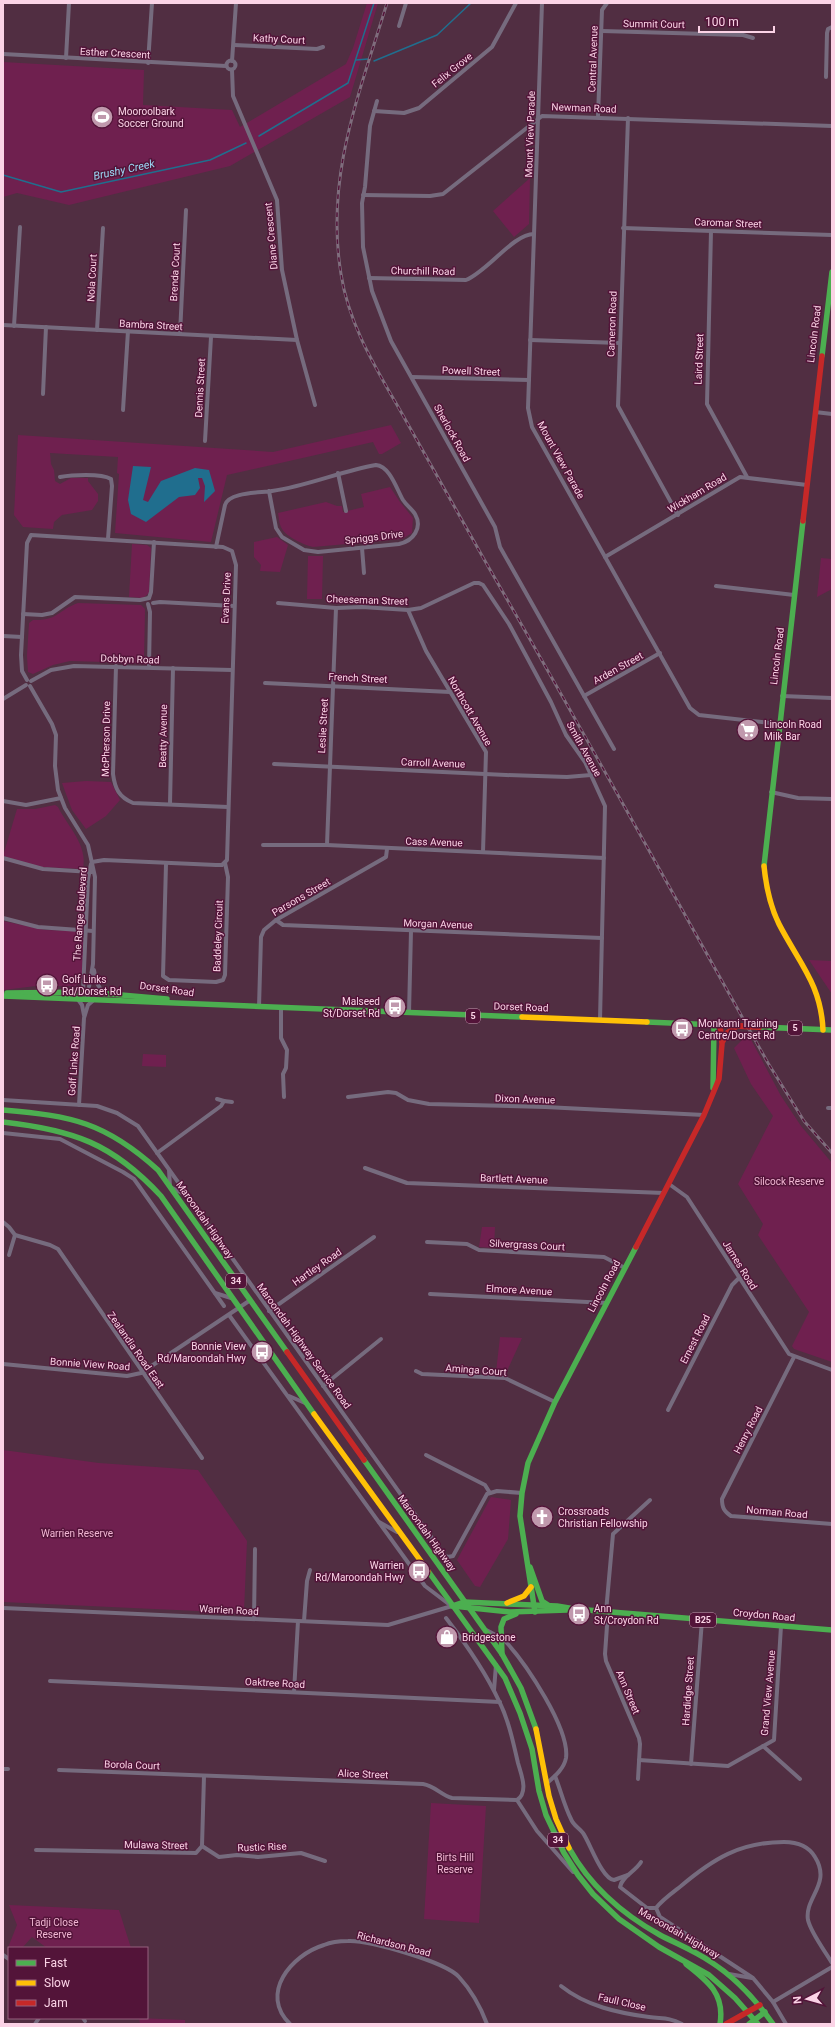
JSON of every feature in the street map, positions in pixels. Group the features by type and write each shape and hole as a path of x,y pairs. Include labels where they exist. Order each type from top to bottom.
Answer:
{"main road":[{"name":"Lincoln Road","path":"823,1030 824,1012 819,995 778,923 768,894 764,852 815,412 830,306 832,272"},
{"name":"Dorset Road","path":"3,995 38,991 130,993 208,1005"},
{"path":"82,998 85,991"},
{"name":"Dorset Road","path":"3,995 208,1005 832,1030"},
{"name":"Lincoln Road","path":"535,1612 535,1605 524,1552 520,1516 522,1493 528,1463 555,1402 704,1115 719,1079 722,1044 717,1025"},
{"name":"Lincoln Road","path":"713,1091 717,1025"},
{"path":"722,1044 727,1034 738,1026"},
{"name":"Maroondah Highway","path":"3,1110 55,1114 86,1122 101,1128 140,1153 158,1170 249,1301 470,1609 516,1676 527,1700 536,1726 546,1784 563,1834 585,1872 619,1908 638,1922 698,1953 726,1973 760,2005 773,2024"},
{"name":"Maroondah Highway","path":"3,1122 34,1125 70,1133 89,1140 118,1156 142,1174 161,1196 231,1298 505,1678 520,1714 532,1749 539,1792 552,1828 564,1854 584,1884 599,1900 628,1926 710,1976 749,2012 754,2023"},
{"name":"Lincoln Road","path":"524,1552 542,1601 548,1606"},
{"path":"507,1603 528,1594 531,1587"},
{"name":"Croydon Road","path":"452,1606 464,1602 507,1603 832,1630"},
{"name":"Croydon Road","path":"452,1606 470,1609 524,1612 575,1609"},
{"path":"502,1654 500,1627 504,1619 524,1612"},
{"path":"673,1954 707,1980 714,1988 719,1998 722,2010 720,2024"},
{"path":"726,2024 734,2018 749,2012 760,2005"},
{"path":"754,2023 765,2012"}],"street":[{"path":"66,58 69,3"},
{"path":"148,62 152,3"},
{"path":"232,61 227,62 226,66 229,70 232,70 236,65 232,61 236,3"},
{"path":"399,26 406,3"},
{"name":"Felix Grove","path":"374,111 404,113 419,108 492,47 516,3"},
{"name":"Mount View Parade","path":"542,3 529,380 529,414 532,427 690,708 696,714 779,724"},
{"name":"Central Avenue","path":"598,116 602,10 607,3"},
{"path":"826,77 827,33 828,29 832,27"},
{"name":"Summit Court","path":"602,31 742,34 753,38"},
{"name":"Kathy Court","path":"234,45 317,49 323,47"},
{"name":"Esther Crescent","path":"3,54 226,66"},
{"name":"Diane Crescent","path":"232,70 233,96 277,200 282,270 297,340 315,405"},
{"name":"Sherlock Road","path":"377,101 370,126 363,195 362,233 368,278 386,330 495,527 500,546 614,749"},
{"name":"Newman Road","path":"363,195 430,196 443,194 538,118 548,115 832,126"},
{"name":"Cameron Road","path":"628,118 618,406 678,515"},
{"name":"Brenda Court","path":"180,334 186,210"},
{"path":"14,326 20,227"},
{"name":"Nola Court","path":"97,330 103,228"},
{"name":"Caromar Street","path":"623,228 832,234"},
{"name":"Laird Street","path":"711,231 707,404 747,477"},
{"name":"Churchill Road","path":"368,278 466,280 476,274 521,238 534,234"},
{"name":"Bambra Street","path":"3,325 180,334 211,337 297,340"},
{"path":"43,394 46,327"},
{"path":"123,410 128,331"},
{"name":"Dennis Street","path":"205,441 211,337"},
{"path":"530,340 620,343"},
{"name":"Powell Street","path":"412,377 529,380"},
{"path":"815,412 832,414"},
{"name":"Spriggs Drive","path":"216,547 228,499 241,495 320,480 338,473 376,465 382,466 386,470 405,503 417,518 418,526 416,534 407,542 362,548 313,552 304,550 282,537 276,528 268,491"},
{"path":"338,473 346,511"},
{"path":"60,477 74,475 104,477 111,479 112,486 108,539"},
{"name":"Wickham Road","path":"605,557 740,477 807,485"},
{"name":"Evans Drive","path":"28,683 21,667 27,543 29,536 37,534 154,542 228,548 232,551 235,558 234,606 227,855 225,863"},
{"path":"149,667 154,542"},
{"path":"362,548 364,573"},
{"name":"Cheeseman Street","path":"278,603 336,608 362,607 408,610 421,608 474,583"},
{"name":"Smith Avenue","path":"474,583 479,583 483,586 509,624 551,702 566,735 585,762 605,806 600,1020"},
{"path":"716,586 794,595"},
{"path":"23,614 42,615 52,613 75,597 234,606"},
{"name":"Leslie Street","path":"327,845 336,608"},
{"name":"Northcott Avenue","path":"408,610 426,651 486,752 483,852"},
{"path":"3,636 22,636"},
{"name":"Arden Street","path":"584,696 660,653"},
{"name":"Dobbyn Road","path":"28,683 44,674 62,668 85,666 232,670"},
{"name":"McPherson Drive","path":"116,666 113,774 115,786 120,795 133,803 228,807"},
{"name":"Beatty Avenue","path":"170,804 173,668"},
{"path":"3,699 28,683"},
{"name":"The Range Boulevard","path":"28,683 54,729 56,776 61,798 71,818 85,837 92,862 86,930 85,991"},
{"name":"French Street","path":"265,683 333,685 450,692"},
{"path":"782,696 832,698"},
{"name":"Carroll Avenue","path":"274,764 567,777 591,775"},
{"path":"771,792 798,798 832,799"},
{"path":"3,801 26,805 61,798"},
{"name":"Cass Avenue","path":"263,845 327,845 483,852 534,856 604,858"},
{"name":"Parsons Street","path":"259,1007 261,937 264,930 276,920 386,857 387,848"},
{"path":"3,858 43,869 92,872"},
{"path":"92,862 104,860 216,866 225,863"},
{"name":"Baddeley Circuit","path":"166,864 163,976 169,980 216,982 223,980 225,975 228,877 225,863"},
{"name":"The Range Boulevard","path":"85,991 93,964 93,931 96,882 92,872"},
{"path":"3,918 38,927 93,931"},
{"name":"Morgan Avenue","path":"276,920 283,925 602,938"},
{"path":"409,1013 411,931"},
{"path":"93,964 96,981 102,992"},
{"name":"Golf Links Road","path":"78,1105 84,1018 82,998"},
{"name":"Golf Links Road","path":"84,1018 88,1005 96,999"},
{"path":"281,1008 281,1038 287,1050 286,1068 283,1074 284,1098"},
{"name":"Dixon Avenue","path":"348,1097 388,1092 408,1100 429,1104 545,1107 704,1115"},
{"path":"217,1099 232,1102"},
{"name":"Maroondah Highway Service Road","path":"3,1100 78,1105 108,1109 130,1120 138,1126 444,1555 448,1557 453,1556 484,1499 490,1493"},
{"path":"157,1153 221,1106 224,1101"},
{"path":"3,1133 60,1139 129,1176 146,1194 224,1306"},
{"path":"168,1168 170,1187 188,1196"},
{"name":"Bartlett Avenue","path":"365,1168 407,1183 664,1193"},
{"name":"James Road","path":"669,1184 686,1197 785,1349 794,1357"},
{"path":"3,1222 15,1235 9,1255"},
{"name":"Zealandia Road East","path":"15,1235 50,1245 58,1250 141,1373 202,1458"},
{"name":"Hartley Road","path":"269,1311 374,1237"},
{"name":"Silvergrass Court","path":"427,1242 467,1244 479,1250 604,1257 625,1268"},
{"name":"Ernest Road","path":"668,1410 732,1285 739,1278"},
{"path":"215,1293 231,1298"},
{"name":"Elmore Avenue","path":"430,1294 607,1303"},
{"name":"Bonnie View Road","path":"3,1364 127,1376 141,1373 249,1301"},
{"path":"229,1315 425,1586 452,1606"},
{"path":"323,1386 381,1339"},
{"path":"794,1357 832,1370"},
{"name":"Henry Road","path":"724,1510 722,1499 794,1357"},
{"name":"Aminga Court","path":"416,1371 422,1374 505,1378 555,1402"},
{"path":"288,1396 307,1404"},
{"path":"426,1455 485,1485 490,1493 497,1491 522,1493"},
{"path":"384,1490 400,1495"},
{"name":"Ann Street","path":"638,1778 639,1738 605,1654 613,1534 650,1500"},
{"name":"Norman Road","path":"724,1510 731,1516 832,1524"},
{"path":"378,1521 399,1533"},
{"path":"254,1619 255,1549"},
{"path":"304,1621 307,1581 310,1570"},
{"name":"Warrien Road","path":"3,1608 388,1625 452,1606"},
{"path":"446,1618 466,1644 500,1702 513,1739 523,1783 524,1791 521,1797 517,1800 537,1831 584,1884"},
{"name":"Hardidge Street","path":"691,1764 702,1620"},
{"path":"294,1692 298,1621"},
{"name":"Grand View Avenue","path":"639,1760 728,1766 774,1740 782,1626"},
{"path":"484,1629 507,1642 548,1702 558,1722 566,1755 562,1767 546,1784"},
{"path":"494,1691 496,1665"},
{"name":"Oaktree Road","path":"50,1681 500,1702"},
{"path":"763,1746 800,1779"},
{"name":"Borola Court","path":"59,1770 204,1776"},
{"name":"Alice Street","path":"204,1776 423,1784 435,1788 447,1797 452,1798 517,1800"},
{"name":"Mulawa Street","path":"36,1850 189,1855 196,1853 202,1846 204,1776"},
{"path":"555,1776 561,1798 574,1823 583,1833 592,1853 610,1880 628,1875 635,1871 641,1862"},
{"path":"628,1875 621,1882 621,1890 647,1908 656,1908 699,1870 729,1852 762,1843 799,1844 808,1848 815,1856 819,1865 820,1882 810,1905 808,1920 832,1963"},
{"name":"Rustic Rise","path":"202,1846 219,1857 237,1855 258,1857 301,1853 325,1861"},
{"path":"656,1908 660,1917 753,1978 773,2002 786,2024"},
{"name":"Richardson Road","path":"290,2024 282,2016 278,2003 278,1989 286,1971 306,1952 325,1944 348,1940 372,1944 435,1962 446,1968 459,1976 487,2024"},
{"path":"773,2002 832,1967"},
{"path":"726,1973 753,1978"},
{"name":"Faull Close","path":"561,1986 575,1997 597,2006 650,2017 669,2017 682,2024"}],"green space":[{"path":"367,3 378,3 350,97 230,166 69,205 17,193 3,197 3,62 144,70 143,105 232,110 240,127 346,64 353,48"},
{"path":"530,178 529,224 514,237 493,211"},
{"path":"391,425 401,443 382,454 379,454 373,442 227,475 211,542 115,533 119,474 117,473 118,457 50,453 55,481 60,484 71,478 88,478 88,481 98,494 98,501 92,510 62,515 54,522 53,529 23,527 14,515 18,435 273,452"},
{"path":"390,487 413,518 412,533 402,539 313,547 292,538 284,532 280,525 278,513 326,502 337,506 342,506 343,512 364,507 361,494"},
{"path":"277,537 288,545 280,572 260,571 261,565 254,557 254,542"},
{"path":"132,544 147,545 151,548 149,593 143,598 129,597"},
{"path":"308,556 323,556 322,599 307,599"},
{"path":"821,558 832,559 832,589 817,597"},
{"path":"78,603 141,605 145,609 144,660 141,663 70,661 53,665 33,674 28,672 27,656 29,623 33,620 48,619 53,617"},
{"path":"86,781 111,782 120,800 106,816 86,829 72,810 62,783"},
{"path":"55,805 58,807 80,844 84,860 83,869 42,867 3,856 17,809 35,809"},
{"path":"3,921 45,930 78,931 82,933 84,937 82,978 76,986 36,986 3,990"},
{"path":"809,960 832,961 832,994"},
{"name":"Silcock Reserve","path":"748,1034 781,1096 801,1126 832,1163 832,1362 794,1349 792,1346 809,1312 758,1235 763,1224 738,1184 773,1116 751,1084 734,1048"},
{"path":"143,1054 166,1055 166,1067 142,1066"},
{"path":"482,1227 495,1227 494,1248 479,1247"},
{"path":"500,1337 522,1338 506,1373 496,1372"},
{"name":"Warrien Reserve","path":"3,1450 99,1463 198,1470 247,1541 244,1611 241,1613 3,1602"},
{"path":"491,1497 511,1500 508,1539 480,1587 475,1586 457,1560"},
{"name":"Birts Hill Reserve","path":"431,1803 486,1806 479,1923 424,1919"},
{"name":"Tadji Close Reserve","path":"9,1905 119,1910 131,1947 46,1947 32,1937 23,1947 8,1947 17,1925"},
{"path":"139,2019 185,2020 185,2024 140,2024"}],"water":[{"path":"133,466 151,467 143,500 148,502 161,481 195,468 209,470 215,491 204,502 205,486 202,478 198,478 200,488 195,495 179,497 146,522 131,514 128,500"}],"waterway":[{"name":"Brushy Creek","path":"259,136 348,83 374,3"},
{"path":"374,61 437,35 471,3"},
{"path":"356,60 368,59"},
{"name":"Brushy Creek","path":"3,175 61,192 210,160 246,143"}],"railway":[{"path":"387,3 356,103 341,169 337,238 341,274 351,313 366,349 385,384 478,550 595,753 768,1063 804,1121 832,1153"}],"traffic: fast":[{"path":"822,356 832,272"},
{"path":"764,866 803,521"},
{"path":"7,993 87,992 167,999"},
{"path":"3,996 522,1017"},
{"path":"647,1022 740,1026"},
{"path":"713,1088 714,1025"},
{"path":"759,1027 832,1030"},
{"path":"3,1110 49,1115 86,1124 121,1141 158,1170 287,1352"},
{"path":"3,1122 50,1129 90,1142 108,1151 143,1178 161,1196 314,1414"},
{"path":"535,1612 520,1516 522,1493 528,1463 555,1402 636,1247"},
{"path":"364,1460 502,1654 521,1688 536,1729"},
{"path":"530,1567 542,1601 548,1605"},
{"path":"428,1571 505,1678 520,1713 532,1749 539,1791 546,1815 564,1853 578,1875 593,1894 619,1919 659,1947 709,1975 735,1998 758,2024"},
{"path":"452,1606 464,1602 557,1606 575,1609 832,1630"},
{"path":"453,1606 510,1612 567,1610"},
{"path":"502,1654 501,1627 504,1619 516,1614"},
{"path":"569,1848 587,1875 608,1898 646,1927 699,1954 720,1968 745,1990 760,2006 773,2024"},
{"path":"686,1964 708,1983 717,1996 720,2004 720,2024"},
{"path":"749,2024 765,2012"}],"traffic: slow":[{"path":"764,866 767,888 773,910 779,924 808,974 818,1000 823,1030"},
{"path":"522,1017 647,1022"},
{"path":"314,1414 428,1571"},
{"path":"507,1603 524,1596 531,1587"},
{"path":"536,1729 549,1796 556,1819 569,1848"}],"traffic: jam":[{"path":"803,521 822,356"},
{"path":"636,1247 704,1115 719,1079 722,1044 720,1025"},
{"path":"723,1041 727,1033 737,1026"},
{"path":"740,1026 759,1027"},
{"path":"287,1352 364,1460"},
{"path":"726,2024 760,2005"}],"place":[{"name":"Mooroolbark Soccer Ground","path":"102,117"},
{"name":"Lincoln Road Milk Bar","path":"748,730"},
{"name":"Golf Links Rd/Dorset Rd","path":"47,985"},
{"name":"Malseed St/Dorset Rd","path":"395,1007"},
{"name":"Monkami Training Centre/Dorset Rd","path":"682,1029"},
{"name":"Bonnie View Rd/Maroondah Hwy","path":"262,1352"},
{"name":"Crossroads Christian Fellowship","path":"542,1517"},
{"name":"Warrien Rd/Maroondah Hwy","path":"419,1571"},
{"name":"Ann St/Croydon Rd","path":"579,1614"},
{"name":"Bridgestone","path":"447,1637"}]}
